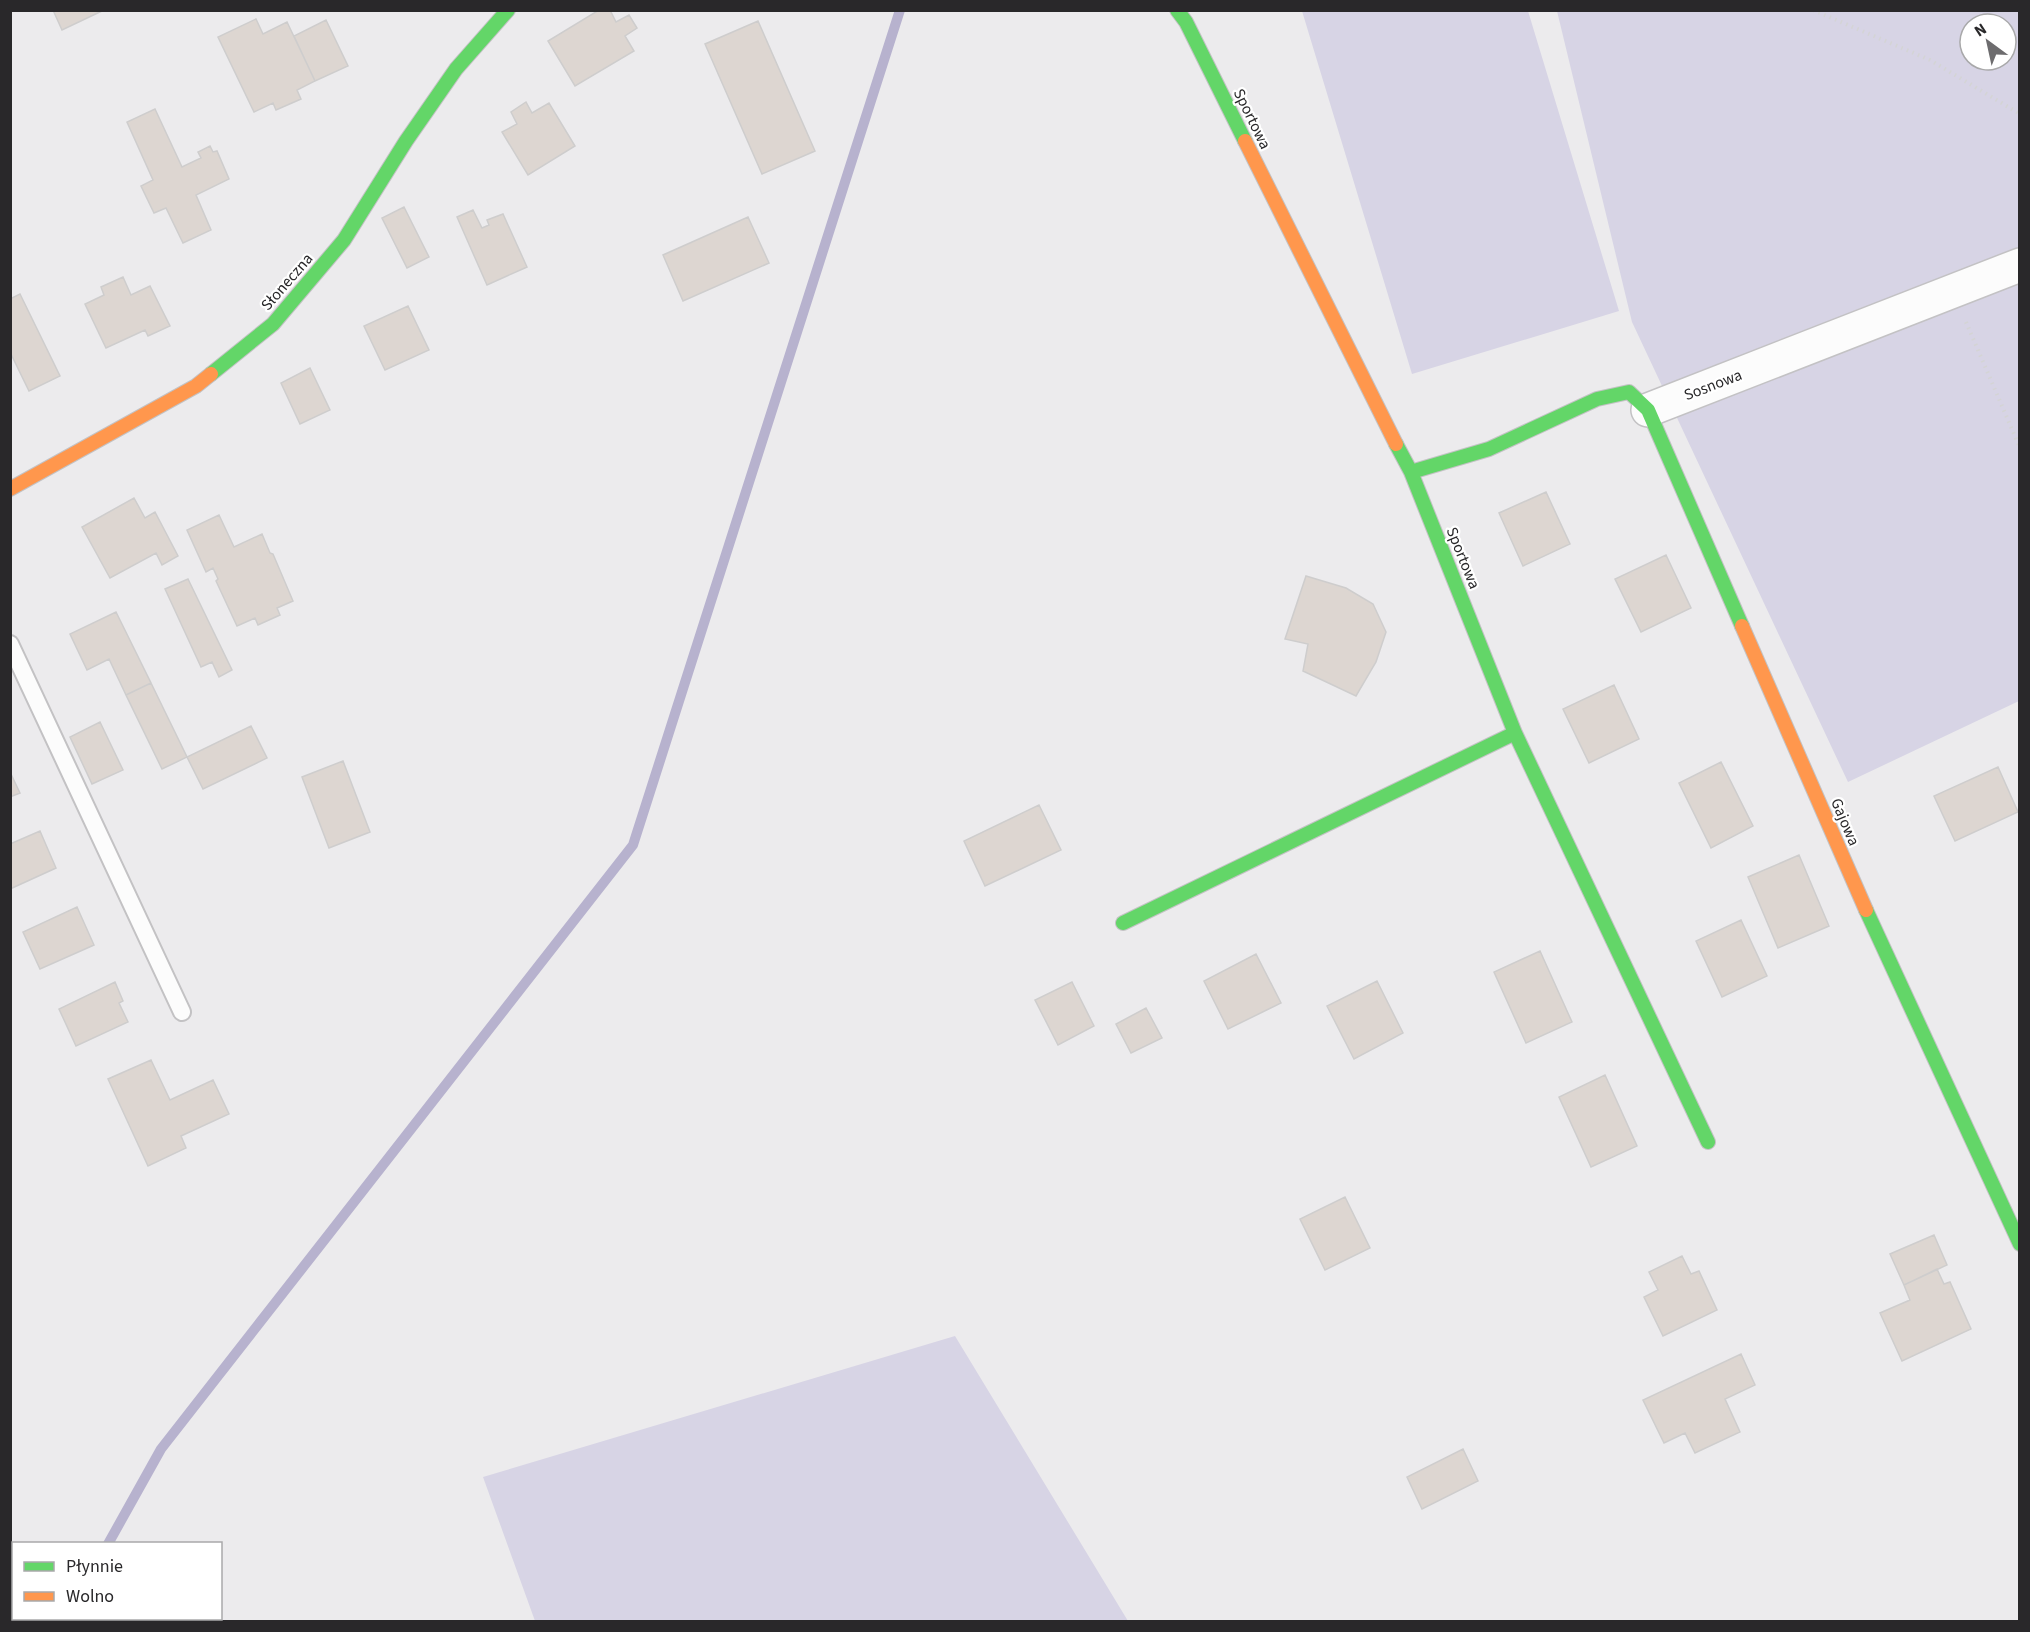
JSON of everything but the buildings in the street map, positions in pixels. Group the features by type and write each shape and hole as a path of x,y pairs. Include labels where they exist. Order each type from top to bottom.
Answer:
{"street":[{"name":"Słoneczna","path":"10,489 196,386 273,324 344,240 406,141 456,69 508,10"},
{"name":"Sportowa","path":"1177,10 1186,22 1373,401 1412,472 1515,733 1708,1142"},
{"name":"Sosnowa","path":"1648,410 2019,265"},
{"path":"1412,472 1489,449 1597,399 1629,392 1648,410"},
{"name":"Gajowa","path":"1648,410 1881,945 2019,1244"},
{"path":"1123,923 1515,733"}],"lane":[{"path":"10,644 182,1012"}],"path":[{"path":"1813,10 1930,60 2019,114"},
{"path":"1952,291 2019,448"}],"shaded area":[{"path":"1302,11 1528,11 1619,311 1412,374"},
{"path":"1557,11 2019,11 2019,701 1848,782 1632,322"},
{"path":"955,1336 1128,1621 535,1621 483,1477"}],"waterway":[{"path":"109,1542 161,1449 633,845 900,10"}],"traffic: fast":[{"path":"211,374 273,324 344,240 406,141 456,69 508,10"},
{"path":"1177,10 1186,22 1245,141"},
{"path":"1411,472 1489,449 1597,399 1629,392 1648,410 1742,626"},
{"path":"1123,923 1515,733 1411,472 1396,444"},
{"path":"1515,733 1708,1142"},
{"path":"1866,910 2020,1244"}],"traffic: slow":[{"path":"1245,141 1396,444"},
{"path":"10,489 196,386 211,374"},
{"path":"1742,626 1866,910"}]}
